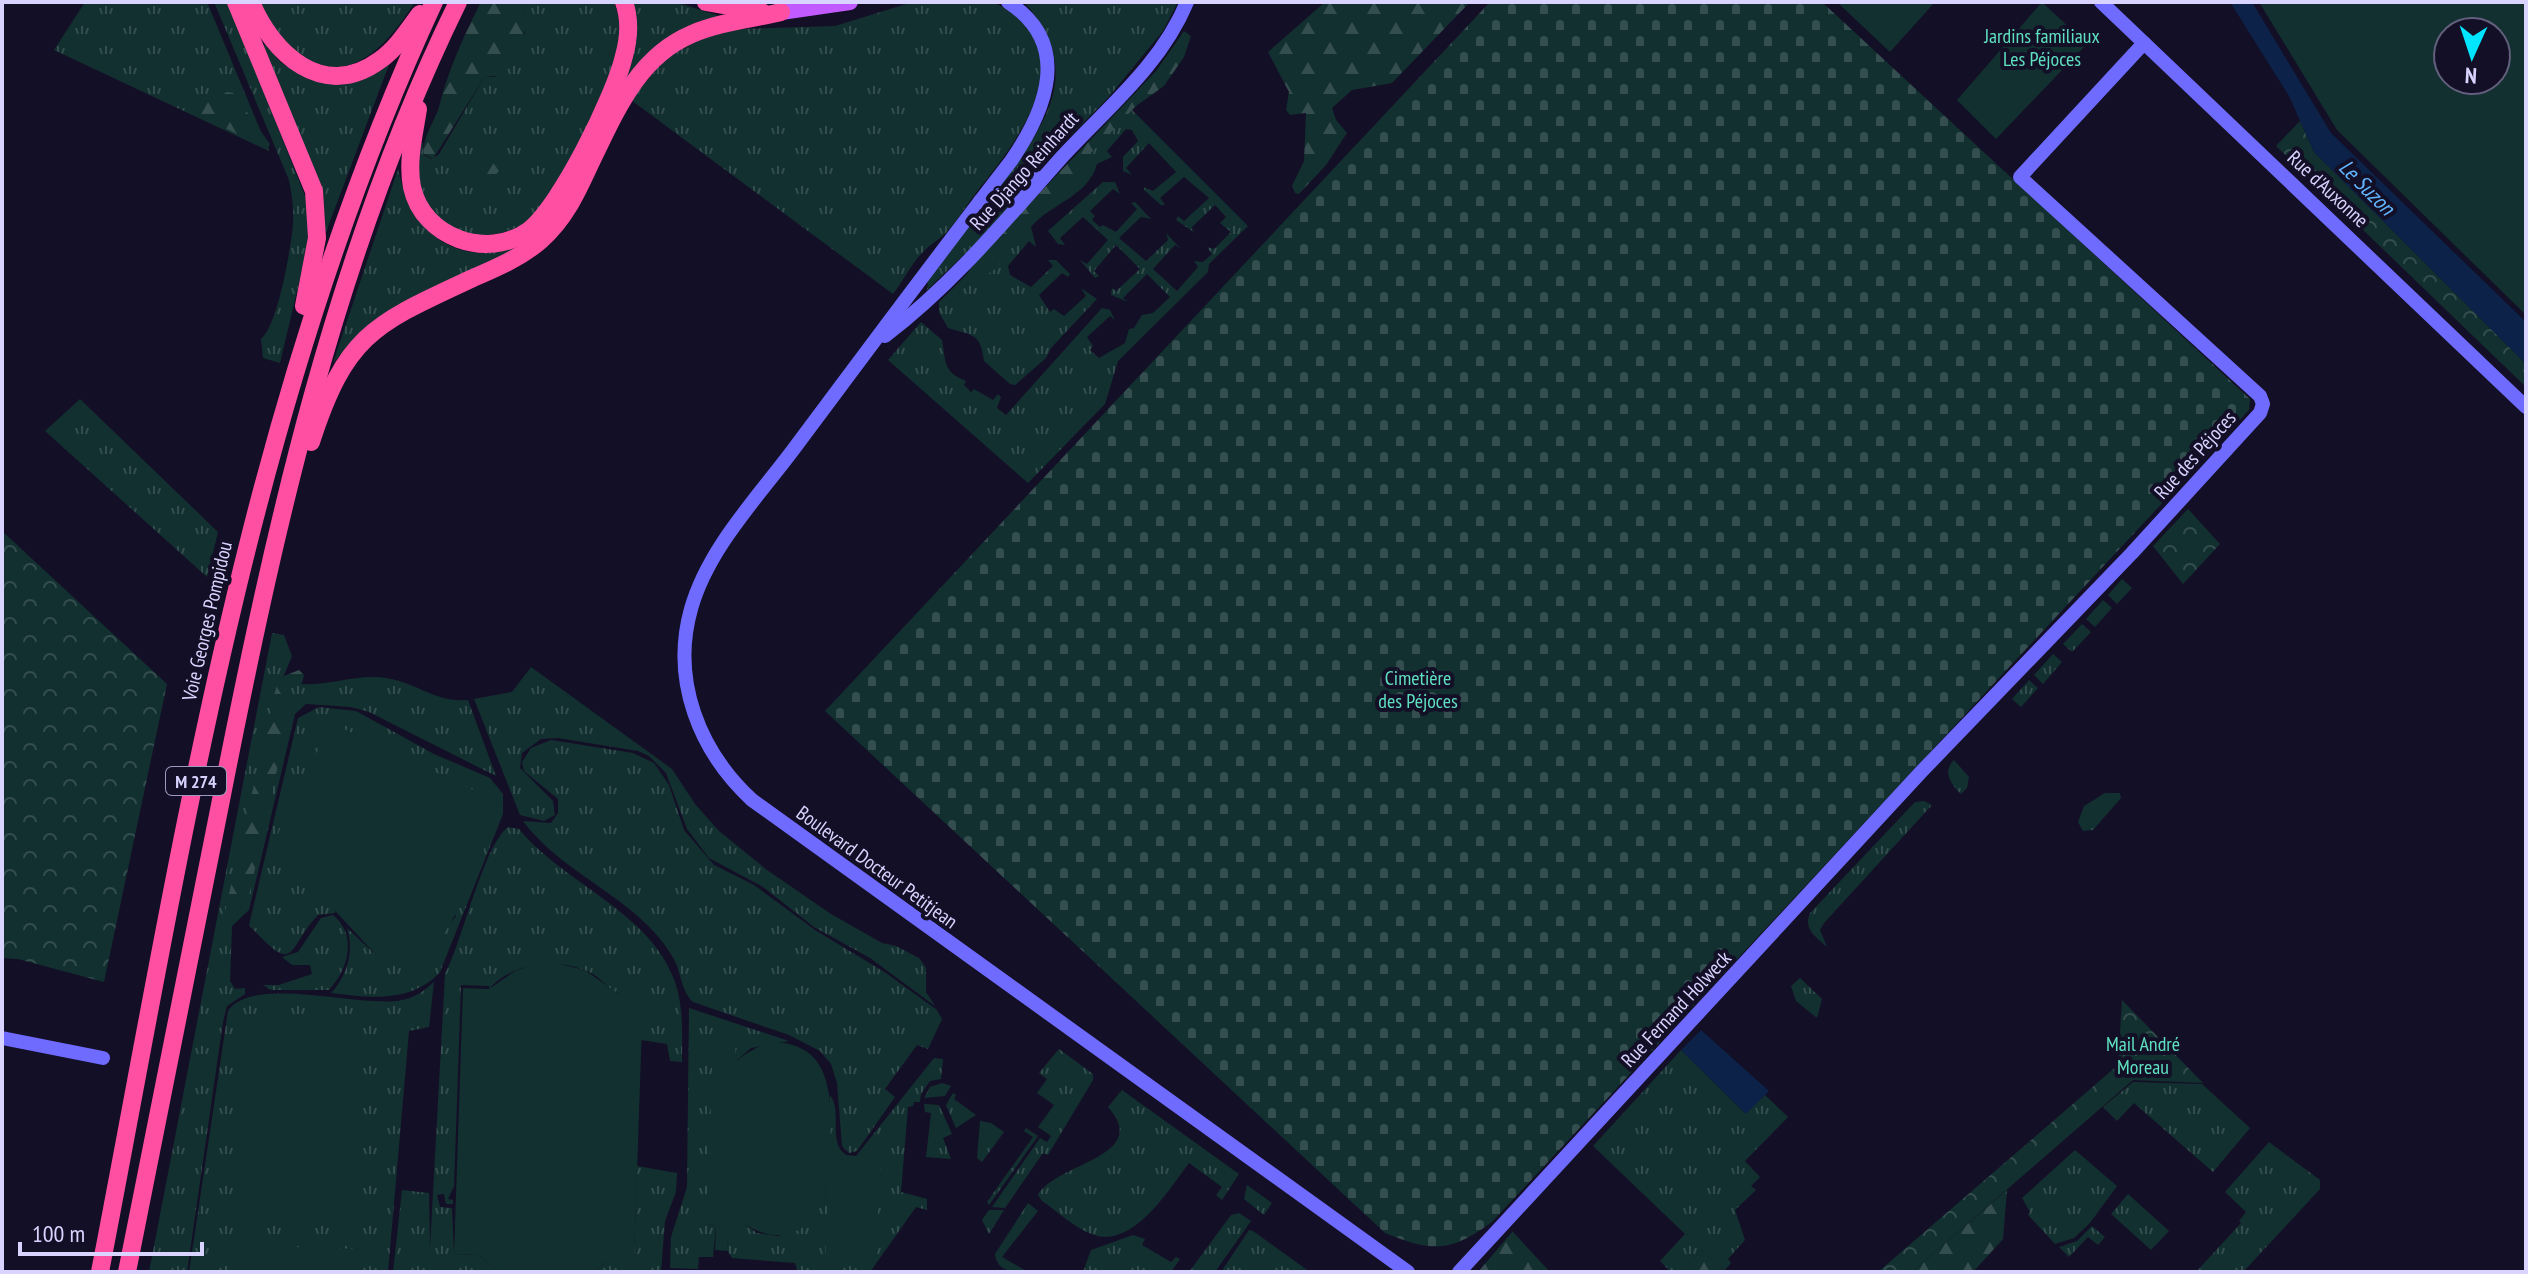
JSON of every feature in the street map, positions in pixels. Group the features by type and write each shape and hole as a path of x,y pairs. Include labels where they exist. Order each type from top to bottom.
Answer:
{"highway":[{"path":"236,2 306,167 317,212 317,238 307,297 285,370 286,406"},
{"path":"251,2 266,33 286,57 304,68 337,74 361,70 379,61 432,2"},
{"name":"Voie Georges Pompidou","path":"100,1272 222,649 253,519 348,207 432,2"},
{"name":"M 274","path":"127,1272 269,569 297,447 345,280 422,82 458,2"},
{"path":"422,82 410,166 412,189 421,209 436,226 455,239 479,244 513,239 538,222 558,196 606,101 625,54 628,24 624,2"},
{"path":"706,2 733,9 781,12"},
{"path":"269,569 323,405 338,370 360,343 397,315 518,257 540,241 569,206 621,101 638,76 661,52 704,29 781,12"}],"main road":[{"path":"781,12 850,2"},
{"path":"868,349 1024,142 1047,87 1043,44 1027,18 1008,2"},
{"name":"Rue Django Reinhardt","path":"868,349 932,298 1022,205 1162,50 1187,2"},
{"name":"Rue d'Auxonne","path":"2101,2 2526,407"},
{"name":"Rue des Péjoces","path":"1921,772 2132,553 2260,413 2263,404 2260,396 2020,177 2144,43"},
{"path":"980,201 1023,190 1060,160"},
{"name":"Boulevard Docteur Petitjean","path":"868,349 703,576 688,623 685,671 694,713 707,745 724,772 762,809 1408,1272"},
{"name":"Rue Fernand Holweck","path":"1459,1272 1921,772"},
{"path":"2,1038 103,1058"}],"green space":[{"path":"85,2 207,2 269,151 54,50"},
{"path":"214,2 228,2 307,201 308,245 280,363 263,358 261,339 273,318 286,267 293,224 289,180"},
{"path":"259,2 415,2 381,45 352,64 336,67 319,64 281,42"},
{"path":"481,2 530,2 521,19 525,23 523,52 502,76 485,76 433,159 424,154 427,136 457,54"},
{"path":"530,2 614,2 620,32 614,65 571,159 536,213 525,223 497,234 466,233 439,219 425,201 419,177 418,143 423,143 424,155 432,159 439,154 485,76 495,77 523,39 525,33 521,19"},
{"path":"631,2 676,2 722,17 621,88"},
{"path":"913,2 993,2 1021,21 1037,43 1041,67 1038,93 1013,144 954,224 921,254 893,294 631,100 668,55 703,36 738,29 835,26"},
{"path":"1024,2 1178,2 1163,31 1107,99 1020,186 995,191 1042,123 1052,100 1056,77 1053,53 1043,28"},
{"path":"1325,2 1470,2 1392,83 1352,90 1332,108 1336,120 1347,133 1326,165 1299,194 1292,186 1304,161 1306,113 1290,115 1286,110 1289,92 1268,52"},
{"name":"Cimetière des Péjoces","path":"1490,2 1822,2 2250,399 2249,410 1492,1222 1452,1244 1428,1246 1385,1233 825,711"},
{"path":"1837,2 1935,2 1890,52"},
{"name":"Jardins familiaux Les Péjoces","path":"2042,2 2087,44 1996,139 1957,100"},
{"path":"2259,2 2526,2 2526,315 2337,130"},
{"path":"1184,31 1191,36 1184,57 1164,86 1136,106 1089,155 1088,172 1029,226 994,270 963,289 962,280 989,246 1156,71"},
{"path":"266,44 280,62 305,77 390,62 326,232 261,47"},
{"path":"514,83 524,83 507,107 501,103 500,97"},
{"path":"227,92 233,93 270,144 268,149 200,116 208,102"},
{"path":"1132,110 1248,226 1209,264 1208,272 1118,361 1105,404 1028,483 888,360 921,322 942,340 949,370 966,381 964,385 971,392 974,389 993,400 998,394 1001,397 997,408 1006,415 1102,308 1110,310 1115,320 1110,316 1087,337 1093,346 1090,350 1099,358 1125,343 1129,329 1134,328 1142,315 1153,313 1170,297 1147,274 1123,298 1128,302 1111,295 1112,288 1116,291 1140,269 1116,245 1094,271 1099,276 1095,278 1080,260 1087,264 1108,240 1083,217 1060,238 1065,245 1058,244 1048,231 1103,182 1115,182 1120,194 1113,189 1090,211 1095,216 1092,220 1100,227 1103,225 1116,232 1137,209 1131,203 1135,202 1151,219 1141,217 1119,238 1146,261 1168,240 1166,233 1180,248 1175,245 1153,269 1177,291 1198,267 1194,261 1203,262 1212,254 1207,247 1214,249 1231,232 1220,223 1226,217 1215,205 1191,228 1195,233 1176,220 1178,216 1184,221 1209,198 1184,177 1160,198 1165,205 1144,190 1144,187 1153,191 1176,172 1149,143 1126,168 1132,175 1123,171 1123,157 1138,141 1132,130 1126,129 1107,151 1112,157 1097,164 1086,184 1031,227 1036,247 1029,241 1008,266 1010,275 1031,287 1053,266 1048,260 1056,260 1070,274 1068,277 1062,273 1039,295 1050,312 1054,309 1064,316 1086,296 1081,288 1097,299 1051,348 1046,358 1015,385 1010,384 984,361 977,340 969,334 948,328 939,312 939,302"},
{"path":"2300,121 2314,152 2526,364 2526,387 2276,146"},
{"path":"489,143 493,152 487,165 494,164 499,171 489,182 480,183 472,174 481,147"},
{"path":"398,169 413,210 431,233 443,242 471,252 521,247 355,339 333,363"},
{"path":"1015,198 1017,204 927,290 928,280 981,208"},
{"path":"80,399 218,532 207,577 45,431"},
{"path":"2188,509 2220,544 2183,584 2153,546"},
{"path":"2,531 167,684 104,982 18,959 2,958"},
{"path":"2122,579 2132,588 2117,604 2108,595"},
{"path":"2103,600 2112,608 2095,627 2086,619"},
{"path":"2082,624 2091,632 2072,652 2063,644"},
{"path":"272,633 284,635 292,656 282,680 307,684 386,678 446,699 468,700 496,776 369,712 351,707 306,704 295,714 249,910 232,926 230,981 235,989 245,988 245,994 227,1006 223,1022 187,1272 149,1272"},
{"path":"2053,654 2062,662 2043,684 2034,675"},
{"path":"531,667 672,769 695,804 719,831 767,870 831,914 882,943 896,946 919,958 926,968 926,992 935,1006 870,958 814,927 763,887 709,858 687,829 666,773 649,756 638,751 558,738 541,739 522,753 520,768 553,801 555,815 544,821 520,815 474,699 512,692"},
{"path":"299,670 304,675 302,683 289,689 293,698 246,909 241,917 229,923 224,916 275,692 279,678"},
{"path":"2029,680 2038,688 2021,707 2012,699"},
{"path":"319,707 356,711 434,754 490,778 503,794 503,814 440,972 429,982 403,994 375,997 331,993 342,978 348,962 350,945 347,928 377,956 410,965 422,958 456,916 331,723 335,913 318,915 294,948 283,954 264,941 249,925 298,718"},
{"path":"331,723 501,803 463,900 434,947 418,962 400,967 377,956 273,844"},
{"path":"551,740 633,753 654,763 669,785 684,830 714,865 754,885 815,930 886,973 937,1010 942,1019 928,1049 917,1045 885,1089 895,1097 857,1151 849,1153 842,1146 837,1083 831,1064 820,1051 789,1035 693,1002 685,990 674,959 655,933 623,904 553,853 523,821 551,823 558,813 558,799 524,771 522,762 531,748"},
{"path":"1954,760 1969,777 1967,788 1961,794 1948,773"},
{"path":"2105,793 2120,793 2121,798 2093,830 2083,831 2078,822 2084,806"},
{"path":"1924,801 1932,805 1824,923 1820,930 1827,947 1809,928 1810,913 1915,802"},
{"path":"508,827 519,829 559,867 627,917 663,957 680,1002 682,1062 670,1061 667,1044 641,1040 642,995 618,993 596,976 580,969 567,965 538,965 511,972 489,989 489,986 461,985 454,1186 448,1199 453,1200 453,1204 446,1204 444,1194 437,1195 440,1207 452,1208 454,1254 479,1255 499,1272 393,1272 402,1190 429,1193 430,1248 445,974 490,853"},
{"path":"333,915 346,932 348,952 341,973 329,990 271,990 263,985 279,985 312,974 310,965 292,965 282,957 298,952 321,918"},
{"path":"555,963 585,970 617,993 643,995 634,1261 609,1260 593,1272 499,1272 479,1255 454,1254 463,988 489,989 515,971 534,964"},
{"path":"1800,978 1822,999 1817,1018 1796,1001 1791,986"},
{"path":"434,982 429,1027 409,1031 388,1272 189,1272 228,1011 241,1000 260,995 309,995 384,1002 402,1000 415,996"},
{"name":"Mail André Moreau","path":"2122,1000 2203,1083 2133,1080 1912,1272 1878,1272 2118,1065"},
{"path":"689,1008 789,1041 751,1048 735,1062 723,1049 714,1049 708,1224 716,1225 713,1257 699,1257 698,1269 670,1268 671,1237 687,1187"},
{"path":"240,1021 361,1025 355,1219 235,1215"},
{"path":"724,1024 736,1025 735,1062 757,1048 772,1043 798,1047 813,1057 823,1073 831,1113 825,1197 817,1213 807,1224 784,1235 757,1231 730,1214 727,1251 715,1250 716,1225 707,1224 713,1049 723,1049"},
{"path":"1059,1049 1093,1074 1093,1080 1048,1155 1043,1153 1005,1208 992,1207 1040,1138 1047,1142 1051,1136 1038,1127 1054,1105 1037,1093 1047,1079 1039,1073"},
{"path":"1681,1050 1745,1113 1765,1095 1788,1117 1745,1161 1760,1177 1751,1186 1756,1190 1735,1210 1745,1240 1728,1259 1731,1263 1724,1271 1702,1250 1681,1272 1671,1272 1660,1261 1685,1234 1593,1146"},
{"path":"934,1058 943,1059 941,1079 930,1081 921,1094 920,1102 908,1107 901,1192 927,1199 927,1210 916,1207 870,1272 798,1272 795,1263 732,1258 727,1250 729,1213 757,1233 779,1236 825,1197 830,1095 834,1102 837,1143 846,1155 856,1156"},
{"path":"2133,1082 2202,1084 2250,1128 2213,1172 2134,1103 2117,1121 2103,1107"},
{"path":"942,1083 951,1086 945,1096 924,1098 930,1087"},
{"path":"1122,1090 1239,1174 1222,1200 1216,1195 1222,1187 1189,1163 1137,1225 1109,1237 1081,1229 1042,1201 1038,1195 1048,1184 1096,1158 1110,1148 1118,1137 1119,1124 1108,1107"},
{"path":"953,1093 956,1095 954,1099 976,1115 956,1128 946,1105"},
{"path":"924,1104 939,1105 952,1134 943,1138 951,1159 926,1157 931,1113 925,1112"},
{"path":"980,1121 991,1123 1004,1132 982,1162 977,1158"},
{"path":"1026,1128 1038,1136 989,1205 987,1202 1033,1137 1024,1131"},
{"path":"2269,1142 2320,1180 2320,1189 2243,1272 2196,1272 2241,1223 2239,1221 2246,1212 2225,1192"},
{"path":"2075,1150 2117,1186 2090,1223 2074,1238 2055,1244 2028,1215 2030,1212 2022,1198"},
{"path":"830,1159 881,1162 875,1263 825,1261"},
{"path":"637,1166 677,1173 676,1192 665,1221 661,1272 593,1272 609,1260 634,1260"},
{"path":"1247,1185 1272,1203 1264,1215 1244,1199"},
{"path":"2007,1190 2003,1239 1973,1272 1912,1272"},
{"path":"2128,1194 2169,1231 2151,1250 2111,1214"},
{"path":"1028,1203 1038,1211 1002,1257 1028,1272 1007,1270 996,1260 995,1254"},
{"path":"989,1210 1004,1210 989,1234 982,1220"},
{"path":"1239,1213 1251,1221 1215,1272 1189,1272 1231,1215"},
{"path":"2092,1226 2105,1237 2098,1245 2088,1237 2069,1257 2059,1247 2077,1241"},
{"path":"1249,1230 1253,1231 1310,1272 1221,1272"},
{"path":"1513,1232 1550,1272 1478,1272"},
{"path":"1133,1235 1145,1239 1142,1245 1171,1262 1176,1257 1180,1259 1171,1272 1083,1272 1091,1250"},
{"path":"228,1245 362,1249 361,1272 228,1272"},
{"path":"1702,1250 1724,1271 1725,1272 1681,1272"}],"water":[{"name":"Le Suzon","path":"2230,2 2252,2 2331,133 2526,322 2526,364 2314,152 2289,96"},
{"path":"1701,1030 1769,1091 1746,1114 1681,1050"}]}
